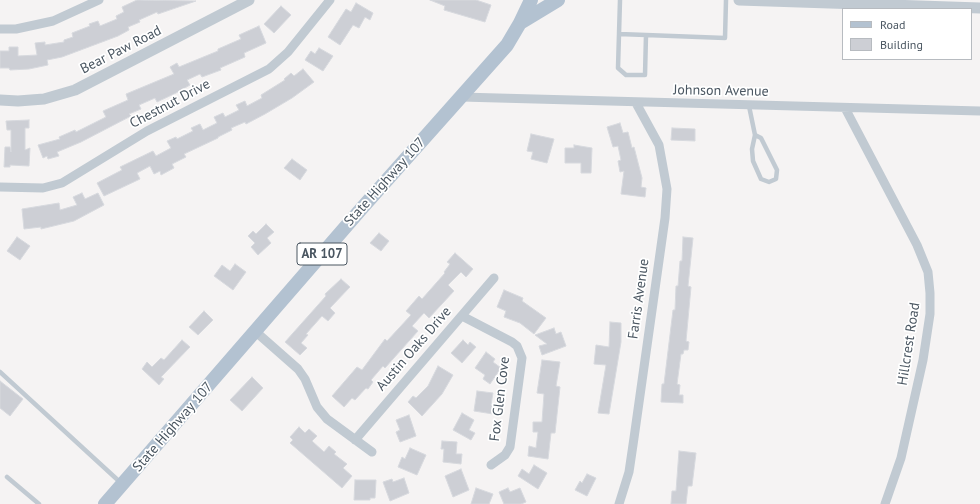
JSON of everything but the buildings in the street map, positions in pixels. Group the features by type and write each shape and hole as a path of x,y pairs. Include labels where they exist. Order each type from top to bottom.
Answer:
{"main road":[{"name":"State Highway 107","path":"105,504 332,243 508,45 531,0"},
{"path":"520,23 558,0"}],"street":[{"path":"0,29 16,29 53,21 99,0"},
{"name":"Bear Paw Road","path":"0,100 18,101 44,99 74,90 247,0"},
{"name":"Chestnut Drive","path":"0,188 43,188 62,182 147,131 269,69 288,52 330,0"},
{"path":"739,0 933,3 980,8"},
{"name":"Johnson Avenue","path":"461,97 636,103 980,111"},
{"name":"Farris Avenue","path":"619,504 626,484 634,438 665,218 667,189 659,145 636,103"},
{"name":"Hillcrest Road","path":"845,108 918,245 928,272 930,314 923,360 901,458 885,504"},
{"name":"Austin Oaks Drive","path":"356,440 494,278"},
{"name":"Fox Glen Cove","path":"462,316 512,342 517,346 522,358 510,447 500,459 491,465"},
{"path":"256,332 298,369 304,378 317,407 327,419 372,452"}],"lane":[{"path":"620,0 618,68 626,75 645,75 646,35"},
{"path":"619,34 725,38 726,0"},
{"path":"749,106 755,135 752,149 752,160 760,179 769,182 776,180 777,170 761,138 755,135"},
{"path":"0,372 123,484"},
{"path":"6,477 39,504"}]}
